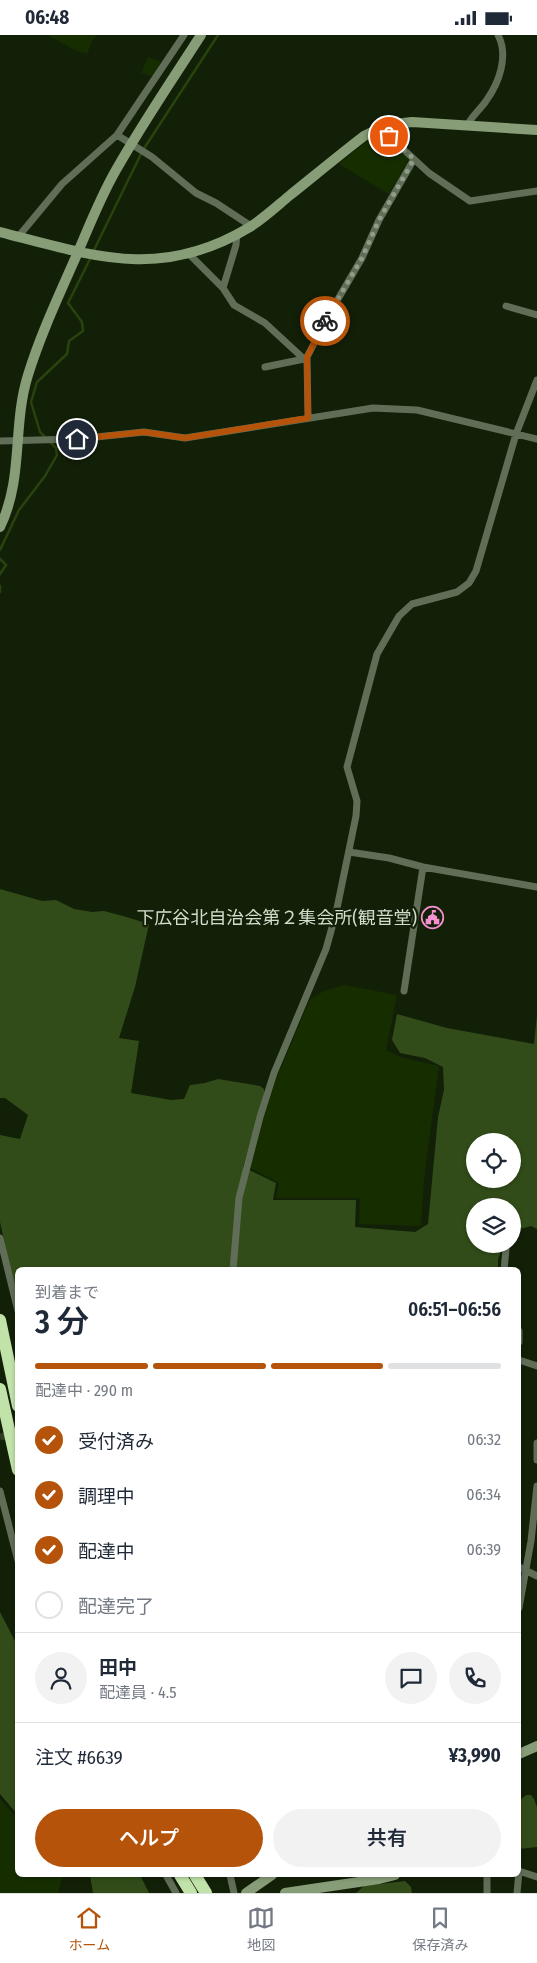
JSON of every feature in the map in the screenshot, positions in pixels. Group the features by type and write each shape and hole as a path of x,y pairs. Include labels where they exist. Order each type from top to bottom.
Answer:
{"highway":[{"path":"0,1320 15,1392"},
{"path":"0,1389 15,1456"},
{"path":"181,1877 191,1893"},
{"path":"196,1877 206,1893"}],"street":[{"path":"18,237 62,184 117,135 184,35"},
{"path":"0,527 14,485 21,401 28,374 44,332 101,199 131,145 201,35"},
{"path":"467,126 471,117 487,101 502,68 503,54 498,35"},
{"path":"0,232 109,258 164,259 189,253 251,226 369,132 381,126 412,122 537,129"},
{"path":"381,126 429,173 470,201 537,191"},
{"path":"117,135 152,157 196,193 216,203 251,226"},
{"path":"308,418 305,361 362,258 379,220 414,159"},
{"path":"222,288 238,233"},
{"path":"189,253 222,288 238,309 265,323 305,361"},
{"path":"506,306 537,315"},
{"path":"265,367 305,361"},
{"path":"232,1267 239,1198 257,1127 274,1073 326,949 336,913 356,816 357,801 347,767 377,654 399,616 412,604 456,592 469,583 476,571 516,434 537,381"},
{"path":"0,441 77,439 144,432 185,438 362,408 417,410 537,439"},
{"path":"349,852 537,887"},
{"path":"404,991 423,867"},
{"path":"0,1238 15,1299"},
{"path":"504,1267 506,1253"},
{"path":"521,1361 537,1366"},
{"path":"537,1443 537,1460"},
{"path":"521,1581 537,1486"},
{"path":"0,1491 15,1549"},
{"path":"522,1568 537,1576"},
{"path":"521,1752 537,1746"},
{"path":"521,1872 537,1877"},
{"path":"165,1877 170,1893"},
{"path":"165,1877 176,1893"},
{"path":"230,1877 234,1893"},
{"path":"246,1893 269,1877"},
{"path":"292,1892 387,1877"},
{"path":"487,1877 487,1893"},
{"path":"517,1893 518,1877"}],"green space":[{"path":"47,35 97,35 92,41 87,54 77,51"},
{"path":"148,57 161,62 152,76 141,73"},
{"path":"373,136 381,136 407,157 408,160 389,194 339,164"},
{"path":"0,889 42,901 56,900 74,909 92,912 104,911 149,924 135,987 119,1038 139,1041 131,1093 171,1100 184,1099 190,1085 218,1079 260,1086 264,1089 264,1095 243,1167 276,1183 273,1200 356,1200 355,1227 415,1232 428,1224 438,1117 444,1090 443,1067 425,1058 400,1053 392,1040 397,1014 447,1028 534,1044 537,1015 537,1229 531,1226 521,1229 521,1198 466,1198 466,1253 500,1253 498,1267 15,1267 15,1288 0,1222 0,1135 20,1139 28,1115 5,1098 0,1098"},
{"path":"344,985 397,995 386,1050 400,1057 439,1066 424,1179 421,1226 359,1224 360,1198 276,1198 279,1183 250,1168 264,1114 275,1082 310,999 324,991"},
{"path":"0,1612 15,1641 15,1812 0,1794"},
{"path":"526,1795 531,1795 537,1807 537,1847 521,1849 521,1799"},
{"path":"0,1799 15,1816 15,1877 62,1877 58,1893 0,1893"},
{"path":"90,1877 141,1877 149,1893 93,1893"},
{"path":"405,1881 411,1887 412,1893 356,1893 364,1886"}],"waterway":[{"path":"93,252 143,150 218,35"},
{"path":"45,437 40,432 31,402 37,382 67,354 69,341 83,331 82,322 68,303 91,257"},
{"path":"0,550 19,510 45,476 57,455 56,448 49,441"},
{"path":"0,559 6,565 0,574"},
{"path":"0,586 0,592"}],"tunnel":[{"path":"0,1437 15,1434"}],"way so far":[{"path":"325,321 362,258 379,220 414,159 389,136"}],"place":[{"name":"下広谷北自治会第２集会所(観音堂)","path":"433,918"}],"route":[{"path":"77,439 144,432 166,437 185,438 308,418 307,357 325,321"}]}
